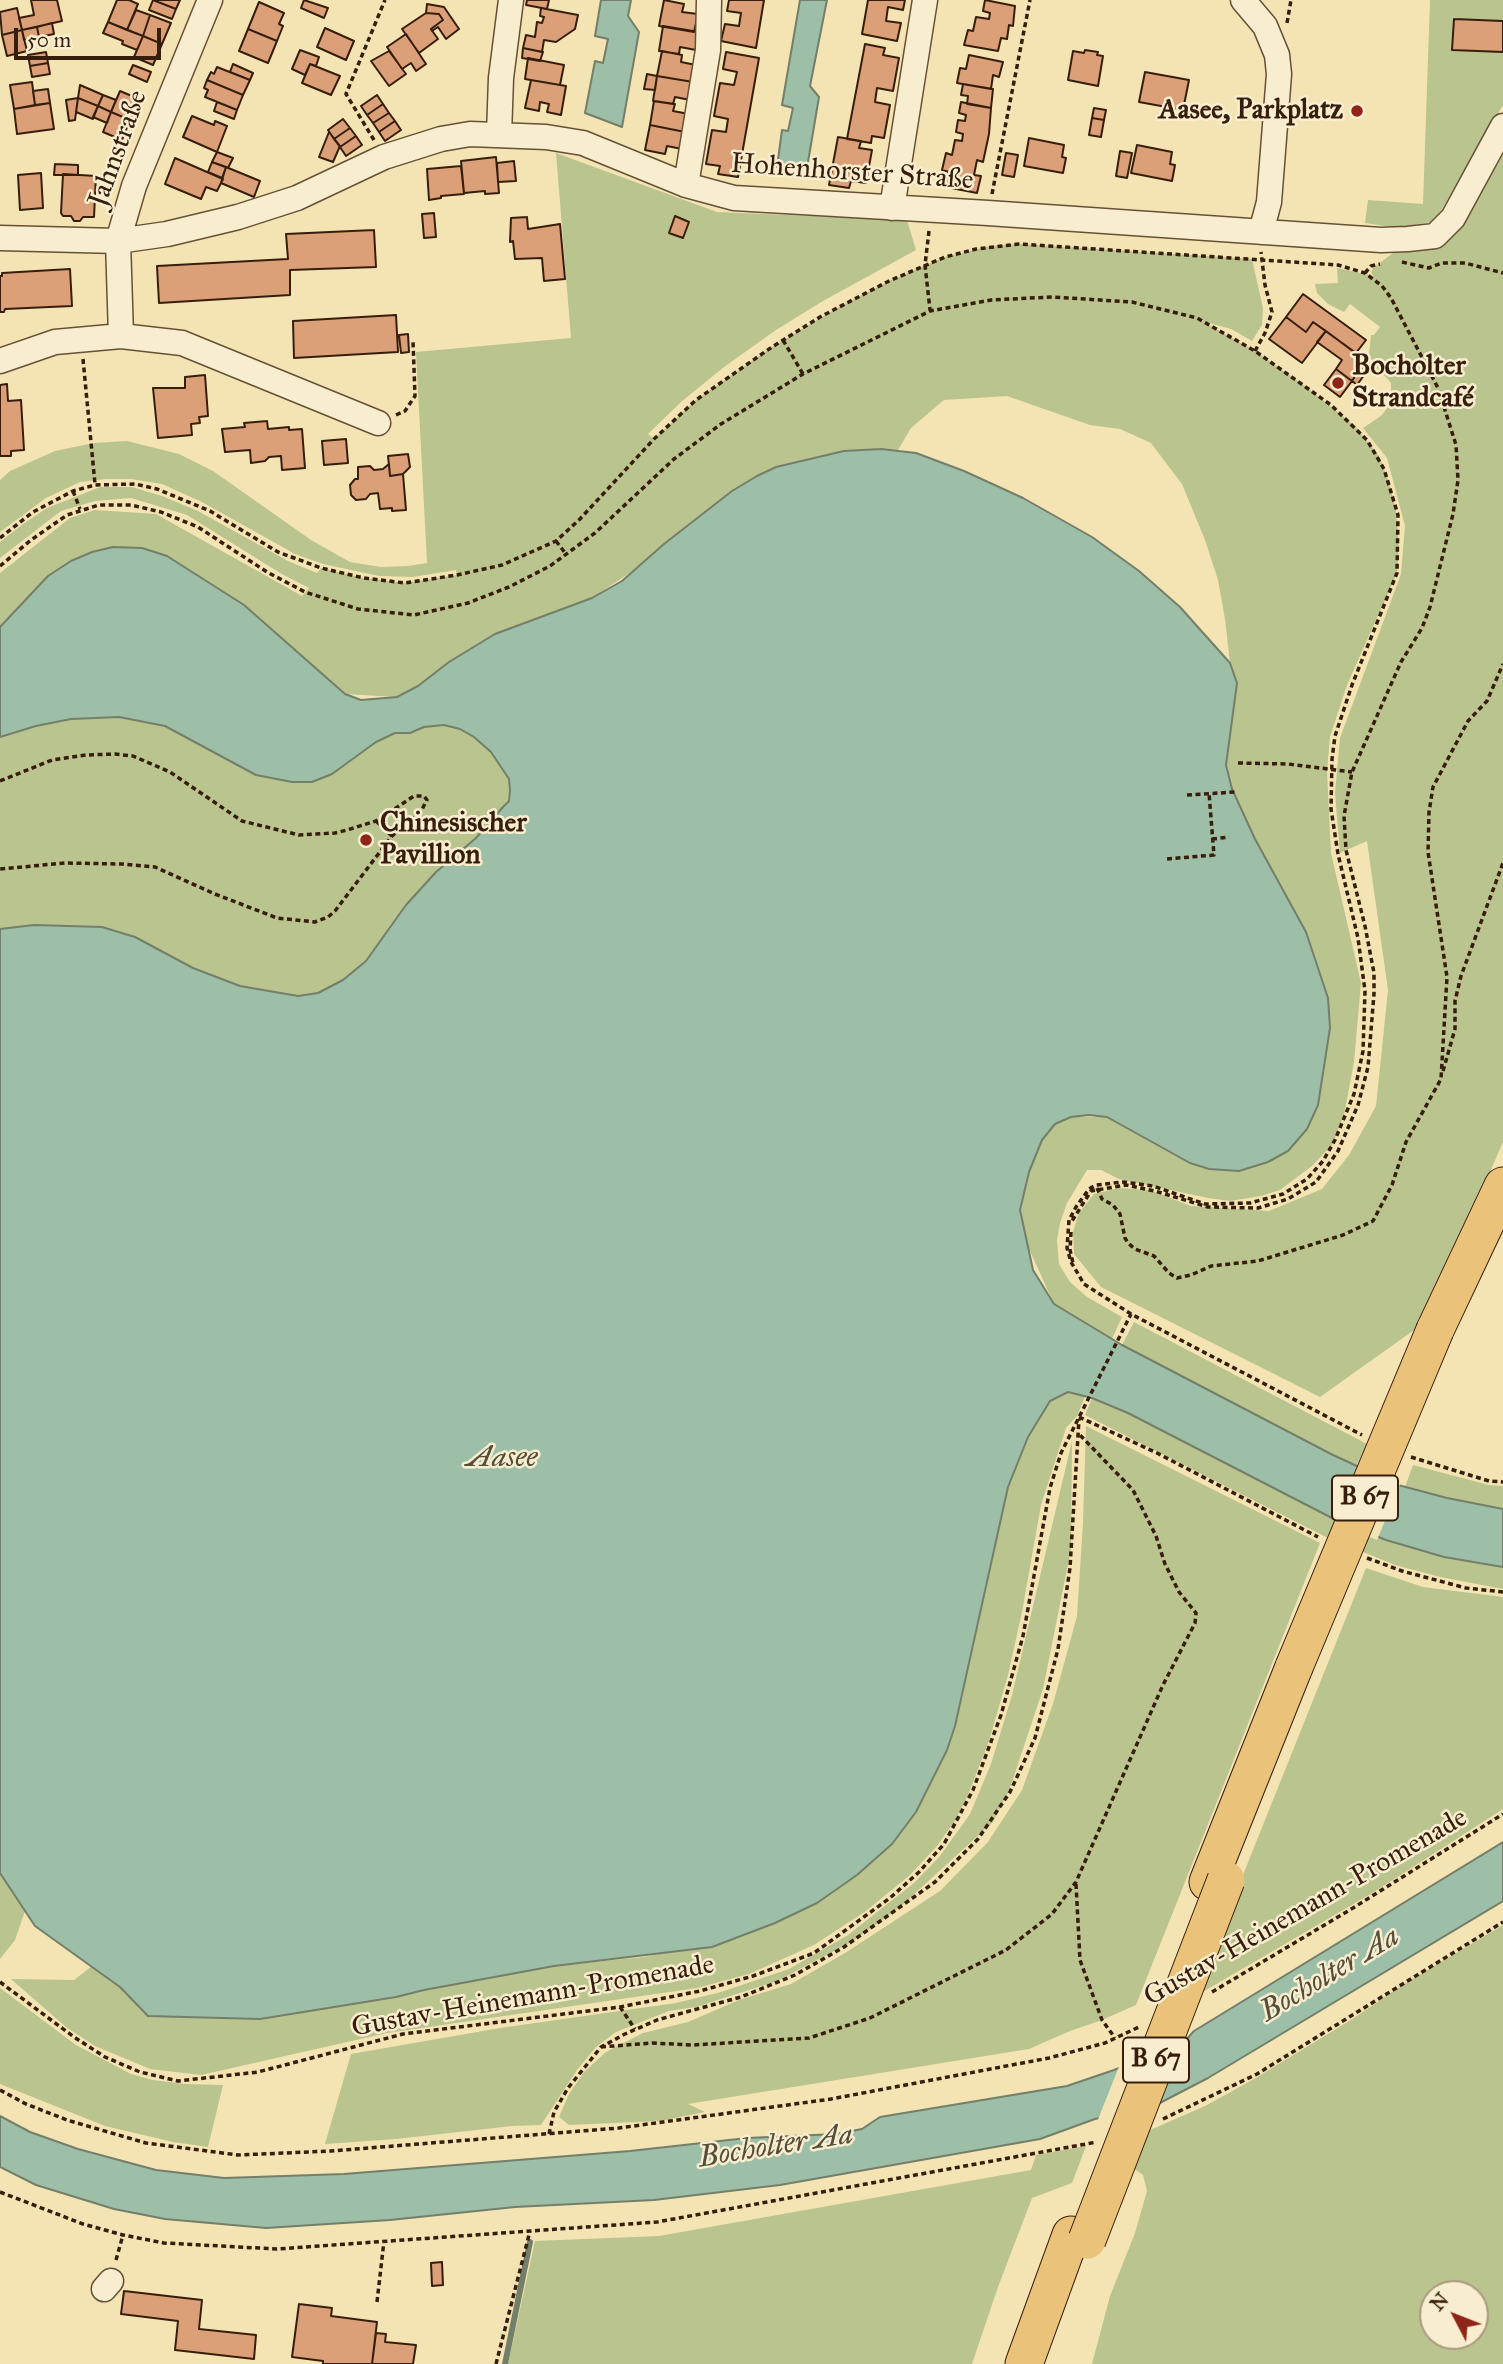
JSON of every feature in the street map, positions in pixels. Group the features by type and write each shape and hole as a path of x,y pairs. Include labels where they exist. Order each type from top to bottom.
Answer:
{"highway":[{"name":"B 67","path":"1024,2364 1079,2237 1302,1670 1503,1186"},
{"name":"B 67","path":"1444,1333 1503,1231"},
{"name":"B 67","path":"1044,2364 1079,2237"}],"street":[{"name":"Jahnstraße","path":"121,335 118,241 134,186 209,0"},
{"path":"499,135 501,78 511,0"},
{"path":"686,185 708,50 709,0"},
{"path":"892,208 925,0"},
{"path":"1243,0 1265,26 1278,55 1279,74 1269,202 1261,232"},
{"name":"Hohenhorster Straße","path":"0,238 118,241 167,234 237,217 297,198 384,157 441,139 470,134 546,137 583,143 686,185 734,198 1381,240 1435,236 1453,218 1503,126"},
{"path":"0,361 55,342 121,335 182,343 378,424"}],"path":[{"path":"384,157 346,94 385,0"},
{"path":"988,213 1030,0"},
{"path":"930,311 925,265 931,211"},
{"path":"0,538 33,512 73,491 95,485 135,484 158,489 210,511 278,552 299,561 363,578 405,583 457,575 502,565 556,541 685,410 783,340 836,308 925,265 963,251 1019,244 1338,265 1364,273 1382,286 1391,298 1438,388 1456,445 1458,480 1453,514 1430,607 1422,628 1401,662 1352,772 1344,816 1346,850 1374,973 1368,1067 1358,1105 1338,1151 1316,1182 1288,1199 1258,1208 1208,1207 1126,1185 1097,1187"},
{"path":"1255,351 1272,312 1261,259"},
{"path":"1392,262 1429,268 1442,263 1465,263 1503,273"},
{"path":"1364,273 1371,266 1384,263"},
{"path":"0,566 53,523 80,509 116,504 131,505 161,512 198,527 267,572 305,592 345,606 399,615 427,612 468,603 532,576 595,533 674,459 747,407 803,374 930,311 991,300 1052,297 1132,302 1197,318 1231,335 1331,405 1367,440 1384,469 1398,515 1397,573 1352,685 1335,736 1332,770 1331,809 1338,854 1358,938 1365,991 1363,1051 1354,1094 1335,1140 1323,1161 1307,1178 1283,1194 1250,1203 1205,1204 1153,1186 1124,1182 1097,1187 1089,1189 1069,1220 1067,1248 1071,1262 1084,1284 1132,1314 1371,1439"},
{"path":"82,340 95,485"},
{"path":"783,340 803,374"},
{"path":"378,424 405,411 415,396 413,341"},
{"path":"73,491 80,509"},
{"path":"556,541 566,554"},
{"path":"1441,1079 1447,977 1428,852 1429,812 1433,786 1468,721 1487,701 1503,664"},
{"path":"0,781 52,760 86,755 133,756 170,772 242,821 299,835 335,833 376,821 414,796 424,796 426,804 420,813 393,836 342,903 328,917 314,922 277,918 155,867 65,863 0,869"},
{"path":"1238,763 1288,764 1352,772"},
{"path":"1187,795 1235,792"},
{"path":"1167,859 1214,855 1209,793"},
{"path":"376,821 393,836"},
{"path":"1212,839 1229,837"},
{"path":"1097,1187 1102,1199 1113,1205 1120,1214 1128,1243 1135,1249 1154,1256 1177,1278 1211,1266 1258,1261 1343,1235 1373,1221 1392,1185 1406,1142 1441,1079 1455,1030 1455,1001 1461,976 1503,863"},
{"path":"1365,991 1374,995"},
{"name":"Gustav-Heinemann-Promenade","path":"0,1982 105,2057 141,2072 178,2081 258,2071 403,2034 620,2007 713,1988 814,1953 890,1898 919,1872 944,1844 973,1790 1001,1715 1023,1636 1051,1488 1061,1453 1132,1314"},
{"path":"1079,1417 1157,1453 1319,1537"},
{"name":"Gustav-Heinemann-Promenade","path":"549,2134 554,2112 568,2088 601,2048 657,2020 741,1997 795,1975 844,1947 935,1882 978,1839 1010,1792 1035,1738 1058,1649 1070,1568 1079,1417"},
{"path":"601,2048 652,2043 693,2045 809,2038 870,2018 1006,1950 1052,1914 1076,1882 1163,1685 1195,1623 1196,1613 1179,1592 1133,1490 1079,1434"},
{"path":"1406,1454 1489,1481 1503,1482"},
{"path":"1366,1557 1402,1571 1466,1588 1503,1592"},
{"name":"Gustav-Heinemann-Promenade","path":"1207,1995 1503,1814"},
{"path":"1076,1882 1080,1960 1102,2020 1115,2038"},
{"path":"1163,2119 1257,2074 1503,1922"},
{"path":"620,2007 635,2029"},
{"name":"Gustav-Heinemann-Promenade","path":"0,2090 26,2104 67,2120 146,2143 238,2155 345,2150 620,2128 831,2099 1049,2058 1115,2038 1150,2022"},
{"path":"0,2192 83,2224 123,2235 164,2243 277,2249 657,2222 1100,2141"},
{"path":"496,2364 530,2231"},
{"path":"377,2302 384,2241"}],"shaded area":[{"path":"1430,0 1503,0 1503,105 1440,212 1430,222 1398,228 1365,223 1368,200 1423,204"},
{"path":"1503,151 1503,1142 1424,1323 1320,1397 1101,1287 1074,1254 1073,1232 1079,1213 1094,1194 1118,1188 1149,1190 1191,1206 1269,1211 1322,1189 1349,1155 1376,1106 1388,990 1367,841 1340,853 1335,793 1340,738 1401,574 1405,526 1387,458 1363,428 1381,416 1391,403 1391,383 1378,372 1369,355 1371,335 1380,327 1350,304 1344,312 1328,304 1317,293 1315,284 1338,283 1337,268 1374,276 1371,273 1373,268 1393,253 1457,231"},
{"path":"556,153 717,212 907,220 916,250 823,301 724,367 681,402 648,434 654,439 696,400 772,347 837,308 889,281 945,257 991,246 1019,244 1252,259 1263,308 1262,325 1252,341 1231,329 1202,321 1255,351 1305,386 1355,426 1379,456 1396,511 1399,546 1397,573 1347,685 1330,737 1327,771 1331,853 1361,983 1354,1062 1344,1115 1332,1145 1312,1166 1280,1190 1261,1196 1230,1201 1208,1198 1119,1179 1101,1170 1087,1170 1067,1203 1060,1223 1057,1240 1059,1264 1070,1282 1087,1297 1122,1317 1112,1339 1054,1304 1025,1240 1020,1210 1029,1172 1042,1140 1055,1124 1071,1117 1107,1117 1190,1163 1239,1171 1268,1162 1288,1151 1255,839 1232,789 1226,765 1237,682 1230,663 1218,580 1182,484 1151,443 1120,429 1090,425 1007,396 944,400 911,428 898,450 844,451 776,467 685,528 643,564 592,598 476,645 418,686 397,697 345,694 244,605 207,581 92,552 71,561 48,576 0,627 0,573 70,518 95,510 156,514 302,596 309,588 187,515 131,498 95,501 61,511 0,558 0,542 23,524 47,508 100,487 132,487 162,496 198,511 288,561 317,573 321,568 363,578 405,583 457,575 456,570 413,577 379,576 323,564 295,554 202,502 162,484 131,479 80,482 46,498 0,532 0,480 10,471 55,451 94,443 127,441 179,454 213,471 311,540 350,562 381,567 427,563 416,352 571,338"},
{"path":"119,717 165,726 256,775 292,782 312,782 332,774 376,742 395,733 410,733 424,727 444,725 460,729 474,737 491,752 509,779 509,801 476,838 436,872 406,905 367,961 343,980 318,993 298,996 240,986 102,927 34,925 0,929 0,737 71,719"},
{"path":"1134,1322 1367,1444 1356,1466 1122,1345"},
{"path":"1068,1391 1085,1396 1077,1416 1066,1428 1041,1505 1008,1675 989,1741 968,1795 937,1846 910,1875 866,1911 814,1945 749,1974 697,1988 387,2033 201,2075 150,2069 95,2046 66,2027 11,1979 74,1980 92,1966 120,1987 148,2016 260,2019 396,1997 554,1966 644,1957 744,1936 817,1903 857,1875 892,1844 916,1812 947,1750 955,1727 1008,1487 1028,1437 1050,1401"},
{"path":"1092,1398 1128,1413 1332,1518 1386,1540 1444,1557 1503,1567 1503,1589 1395,1565 1326,1537 1085,1415"},
{"path":"1086,1426 1320,1543 1136,2005 1029,2049 688,2104 705,2112 660,2121 569,2125 559,2117 569,2094 584,2072 606,2052 643,2033 688,2022 739,2000 791,1984 845,1953 940,1891 988,1842 1022,1790 1053,1704 1077,1616"},
{"path":"1072,1441 1071,1549 1043,1689 1009,1791 993,1822 900,1907 853,1941 777,1981 696,2007 669,2011 616,2032 596,2047 577,2070 541,2125 325,2144 351,2054 500,2028 676,2003 721,1992 789,1969 848,1935 914,1883 940,1856 970,1814 991,1764 1012,1695"},
{"path":"1413,1465 1489,1485 1503,1486 1503,1509 1405,1487"},
{"path":"1366,1568 1423,1587 1503,1597 1503,1809 1374,1892 1194,1997"},
{"path":"0,1873 25,1911 15,1940 0,1959"},
{"path":"1503,1925 1503,2364 1092,2364 1110,2296 1135,2233 1147,2191 1143,2175 1129,2165 1141,2134 1205,2106 1354,2018 1401,1986"},
{"path":"0,1988 76,2045 131,2074 185,2084 223,2085 208,2147 105,2126 0,2084"},
{"path":"1086,2146 1072,2183 1032,2198 972,2364 508,2364 535,2241 659,2236 1031,2170 1036,2155"}],"water":[{"path":"601,0 631,0 628,16 639,32 622,127 585,113 595,61 603,63 608,39 595,36"},
{"path":"800,0 827,0 810,86 819,97 807,168 777,167 782,130 788,131 793,108 782,105"},
{"name":"Aasee","path":"881,449 916,453 964,471 1023,498 1092,537 1139,571 1180,607 1230,663 1237,683 1226,765 1232,789 1255,839 1306,932 1328,998 1330,1028 1318,1105 1307,1129 1288,1151 1268,1162 1239,1171 1209,1169 1190,1163 1107,1117 1071,1117 1055,1124 1042,1140 1029,1172 1020,1210 1033,1270 1054,1304 1122,1345 1333,1455 1398,1485 1503,1509 1503,1567 1444,1557 1386,1540 1332,1518 1128,1413 1092,1398 1068,1392 1050,1401 1028,1437 1008,1487 955,1726 947,1750 916,1812 892,1844 857,1875 817,1903 775,1923 712,1947 554,1966 396,1997 260,2019 148,2016 120,1987 35,1926 0,1873 0,929 34,925 102,927 135,937 193,968 240,986 298,996 318,993 343,980 366,961 406,905 436,872 476,838 509,801 509,779 491,752 474,737 460,729 444,725 424,727 410,733 395,733 376,742 332,774 312,782 292,782 256,775 165,726 119,717 71,719 0,737 0,627 48,576 71,561 113,547 142,548 167,556 244,605 345,694 361,700 397,697 418,686 449,662 495,634 592,598 622,581 732,491 757,476 776,467 844,451"},
{"name":"Bocholter Aa","path":"1503,1842 1503,1901 1208,2078 1156,2105 1095,2119 1040,2139 780,2185 654,2200 515,2207 390,2220 266,2228 165,2219 114,2209 36,2185 0,2167 0,2116 30,2132 78,2149 156,2170 224,2178 344,2174 630,2151 747,2138 836,2134 862,2129 880,2117 1067,2086 1184,2042 1194,2031"}],"pier":[{"path":"1363,1466 1401,1482 1377,1540 1338,1524"},
{"path":"1173,2043 1147,2110 1097,2122 1120,2064"}],"building":[{"path":"31,0 57,0 62,21 22,30 19,18 34,15"},
{"path":"117,0 129,0 138,4 127,30 108,22"},
{"path":"153,0 180,0 176,9"},
{"path":"153,0 176,9 172,19 149,10"},
{"path":"304,0 328,8 324,18 301,8"},
{"path":"527,0 549,0 547,9 526,5"},
{"path":"664,0 684,4 682,12 698,14 694,32 659,26"},
{"path":"729,0 764,0 756,48 721,41 725,24 739,26 741,13 727,11"},
{"path":"868,0 905,0 903,10 888,7 886,21 901,23 897,41 862,34"},
{"path":"985,0 1015,6 1013,26 1009,25 1007,39 1001,38 998,51 964,45 968,30 973,31 976,17 989,19 990,13 983,11"},
{"path":"259,2 284,13 279,24 283,26 277,41 248,29"},
{"path":"427,4 444,7 459,29 446,39 438,27 432,31 431,29 443,20 439,14 426,13"},
{"path":"17,8 22,30 2,35 0,12"},
{"path":"541,8 578,15 575,29 556,42 544,40 542,52 523,48 526,35 535,37 537,22 542,23 544,17 540,16"},
{"path":"136,10 150,15 143,36 127,30"},
{"path":"426,13 439,14 443,20 431,29 438,39 419,53 402,29"},
{"path":"150,15 171,23 162,44 143,36"},
{"path":"1454,19 1503,21 1503,52 1452,50"},
{"path":"108,22 143,36 137,50 103,33"},
{"path":"52,23 54,34 39,37 37,27"},
{"path":"663,26 699,32 696,50 680,47 679,54 659,51"},
{"path":"37,27 39,37 24,40 22,30"},
{"path":"325,28 354,41 346,60 317,47"},
{"path":"248,29 277,41 268,63 239,51"},
{"path":"22,30 27,51 7,56 2,35"},
{"path":"406,34 426,64 416,71 411,63 402,69 387,47"},
{"path":"143,36 162,44 153,65 134,57"},
{"path":"865,44 885,48 883,55 899,58 893,91 877,88 875,102 890,105 884,138 872,136 871,143 847,139"},
{"path":"523,48 543,52 540,61 522,58"},
{"path":"300,50 319,57 316,66 310,64 305,75 292,69"},
{"path":"1085,50 1098,52 1097,55 1103,56 1098,86 1068,80 1073,51 1084,53"},
{"path":"389,51 406,74 389,86 371,61"},
{"path":"662,51 682,55 681,62 696,65 693,82 657,76"},
{"path":"46,52 48,63 30,66 28,55"},
{"path":"726,52 759,58 738,177 718,174 720,166 706,164 712,130 726,132 728,119 714,116 720,83 734,85 737,72 723,69"},
{"path":"969,55 1003,62 999,77 993,75 991,89 957,83 960,68 966,69"},
{"path":"528,58 564,65 560,85 525,79"},
{"path":"48,63 50,74 32,77 30,66"},
{"path":"233,64 253,73 250,80 230,72"},
{"path":"310,64 340,76 331,95 302,83"},
{"path":"133,65 151,72 147,82 129,74"},
{"path":"217,67 250,80 243,95 207,80"},
{"path":"1145,72 1189,80 1183,110 1139,102"},
{"path":"647,74 657,76 655,90 644,89"},
{"path":"657,76 693,82 690,100 675,97 673,104 653,101"},
{"path":"207,80 243,95 237,110 205,97 208,90 204,88"},
{"path":"531,80 566,86 561,115 547,112 549,104 540,102 539,111 525,108"},
{"path":"32,82 35,105 14,109 10,85"},
{"path":"963,84 993,89 991,108 967,104 968,96 961,95"},
{"path":"80,85 103,95 98,106 78,98"},
{"path":"48,89 50,103 35,105 33,91"},
{"path":"120,91 139,99 130,120 111,112"},
{"path":"103,95 116,100 111,112 98,106"},
{"path":"377,95 383,104 367,115 361,106"},
{"path":"78,98 98,106 93,119 76,112"},
{"path":"78,98 75,120 69,121 66,100"},
{"path":"654,101 675,104 673,111 689,114 685,132 650,125"},
{"path":"217,102 237,110 234,119 214,111"},
{"path":"961,102 991,108 983,162 977,160 974,175 981,176 977,193 946,187 949,172 942,170 946,153 952,155 955,140 962,141 963,134 956,132 958,120 965,121 966,115 959,113"},
{"path":"50,103 54,129 17,134 14,109"},
{"path":"383,104 389,113 373,123 367,115"},
{"path":"98,106 111,112 107,123 93,117"},
{"path":"1094,108 1106,110 1104,120 1092,118"},
{"path":"111,112 130,120 122,140 103,132"},
{"path":"389,113 395,121 379,132 373,123"},
{"path":"192,116 214,125 215,121 227,126 217,152 183,137"},
{"path":"1092,118 1104,120 1101,137 1089,135"},
{"path":"343,119 350,128 334,139 328,130"},
{"path":"395,121 401,130 385,141 379,132"},
{"path":"650,125 685,132 682,149 667,146 665,154 645,150"},
{"path":"350,128 356,136 340,147 334,139"},
{"path":"329,132 340,146 333,162 319,157"},
{"path":"356,136 362,145 346,156 340,147"},
{"path":"838,137 861,141 859,148 872,150 866,183 851,181 849,188 829,185"},
{"path":"1029,138 1064,145 1062,157 1066,158 1063,173 1024,166"},
{"path":"1137,145 1172,152 1170,164 1175,165 1172,181 1131,173"},
{"path":"1120,151 1132,153 1127,178 1116,176"},
{"path":"217,152 233,158 228,168 212,162"},
{"path":"1006,153 1018,155 1014,177 1002,175"},
{"path":"496,157 499,193 464,193 461,161"},
{"path":"175,158 223,179 217,191 206,187 201,199 165,184"},
{"path":"514,161 516,181 498,182 497,163"},
{"path":"212,162 226,167 222,178 208,172"},
{"path":"55,164 78,165 78,175 54,175"},
{"path":"461,166 464,194 429,200 427,169"},
{"path":"226,167 260,181 254,197 221,183"},
{"path":"41,173 43,208 20,210 18,175"},
{"path":"63,174 96,176 94,217 83,217 80,221 74,221 71,216 63,216"},
{"path":"434,213 436,237 424,238 422,214"},
{"path":"675,216 689,222 683,238 669,233"},
{"path":"527,217 528,229 560,224 565,279 544,281 542,258 515,259 513,241 510,242 511,218"},
{"path":"374,230 376,267 290,270 290,295 159,303 157,266 288,259 286,234"},
{"path":"70,269 72,306 5,309 0,312 2,273"},
{"path":"1303,294 1366,340 1356,353 1313,322 1306,332 1286,317"},
{"path":"396,315 398,352 294,358 293,321"},
{"path":"1286,317 1306,332 1313,322 1326,331 1302,363 1269,339"},
{"path":"1326,331 1362,358 1355,368 1359,370 1352,381 1336,369 1342,360 1317,342"},
{"path":"408,334 409,352 401,353 399,335"},
{"path":"1358,364 1367,371 1357,385 1352,381 1359,370 1355,368"},
{"name":"Bocholter Strandcafé","path":"1336,369 1352,381 1340,397 1324,385"},
{"path":"205,375 208,416 199,417 200,423 191,424 192,435 158,438 153,388 185,388 185,377"},
{"path":"7,384 8,401 21,400 24,450 11,451 11,456 0,456 0,385"},
{"path":"267,421 268,429 302,429 305,468 282,470 281,456 251,463 250,450 225,452 222,429"},
{"path":"346,439 348,463 324,465 322,441"},
{"path":"408,454 410,467 403,474 390,476 388,456"},
{"path":"389,464 390,476 403,474 406,510 380,509 378,493 356,500 351,495 350,485 358,479 358,467 370,466 374,470 383,469"},
{"path":"442,2262 443,2285 432,2286 431,2263"},
{"path":"124,2291 202,2300 199,2329 256,2335 254,2359 175,2350 178,2321 121,2314"},
{"path":"299,2304 332,2308 331,2316 377,2322 372,2364 323,2364 323,2361 292,2357"},
{"path":"376,2333 386,2334 385,2342 416,2345 413,2364 372,2364"}],"waterway":[{"path":"505,2364 530,2242"}],"place":[{"name":"Aasee, Parkplatz","path":"1357,111"},
{"name":"Bocholter Strandcafé","path":"1338,383"},
{"name":"Chinesischer Pavillion","path":"366,840"}]}
